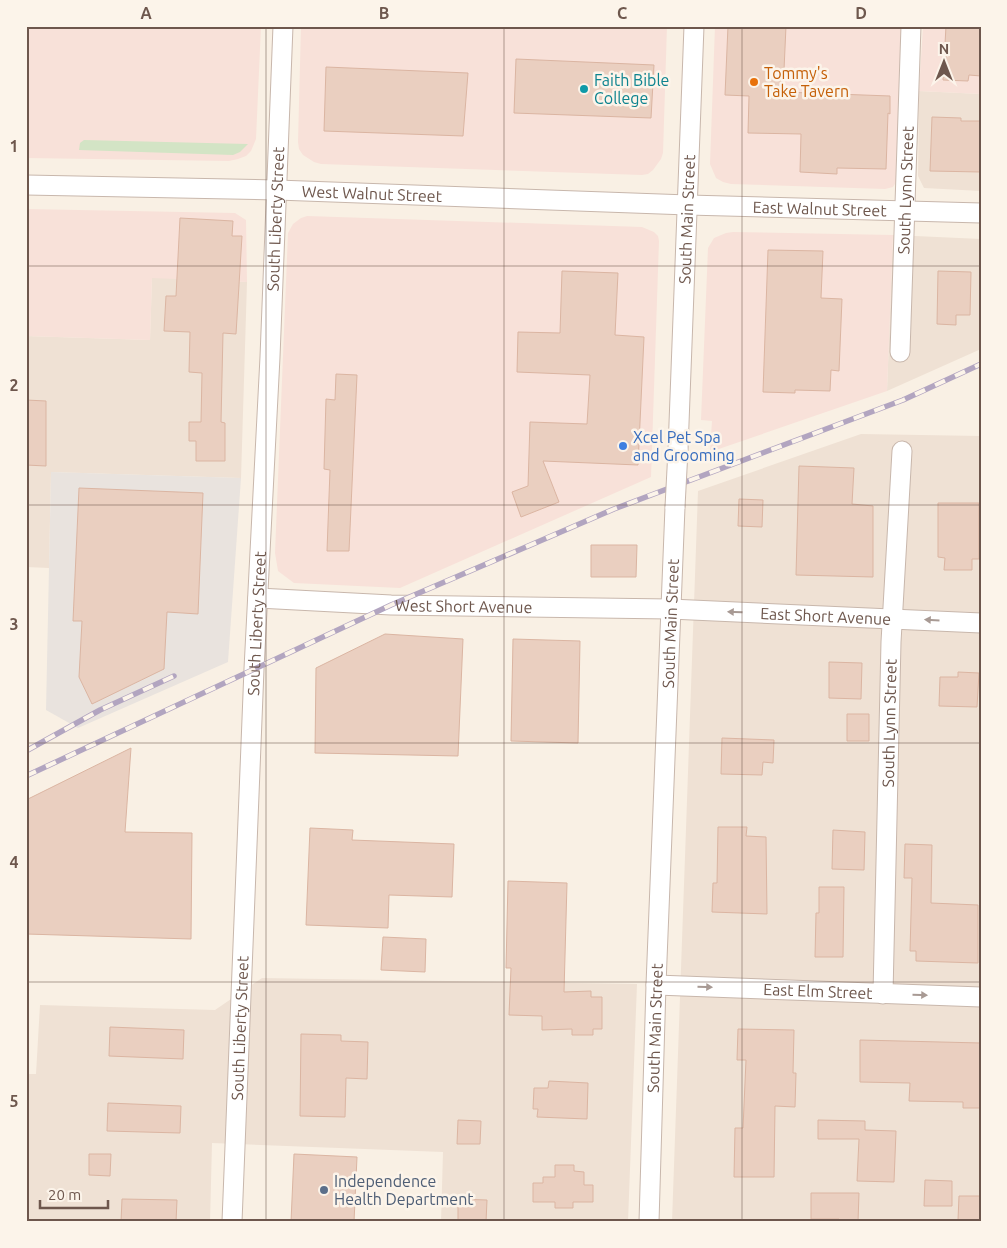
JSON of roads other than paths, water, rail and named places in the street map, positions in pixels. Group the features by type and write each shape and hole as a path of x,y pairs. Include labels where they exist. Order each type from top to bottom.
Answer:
{"street":[{"name":"South Liberty Street","path":"232,1222 283,26"},
{"name":"South Main Street","path":"650,1222 656,985 694,26"},
{"name":"South Lynn Street","path":"900,352 911,26"},
{"name":"West Walnut Street","path":"26,186 277,190 688,205"},
{"name":"East Walnut Street","path":"688,205 981,213"},
{"name":"South Lynn Street","path":"883,994 892,618 902,451"},
{"name":"West Short Avenue","path":"258,598 391,605 670,609"},
{"name":"East Short Avenue","path":"670,609 981,622"},
{"name":"East Elm Street","path":"656,985 981,997"}],"railway":[{"path":"26,776 391,605 614,509 903,400 981,364"},
{"path":"26,751 100,710 174,676"}],"place":[{"name":"Tommy's Take Tavern","path":"754,82"},
{"name":"Faith Bible College","path":"584,89"},
{"name":"Xcel Pet Spa and Grooming","path":"623,446"},
{"name":"Independence Health Department","path":"324,1190"}]}
